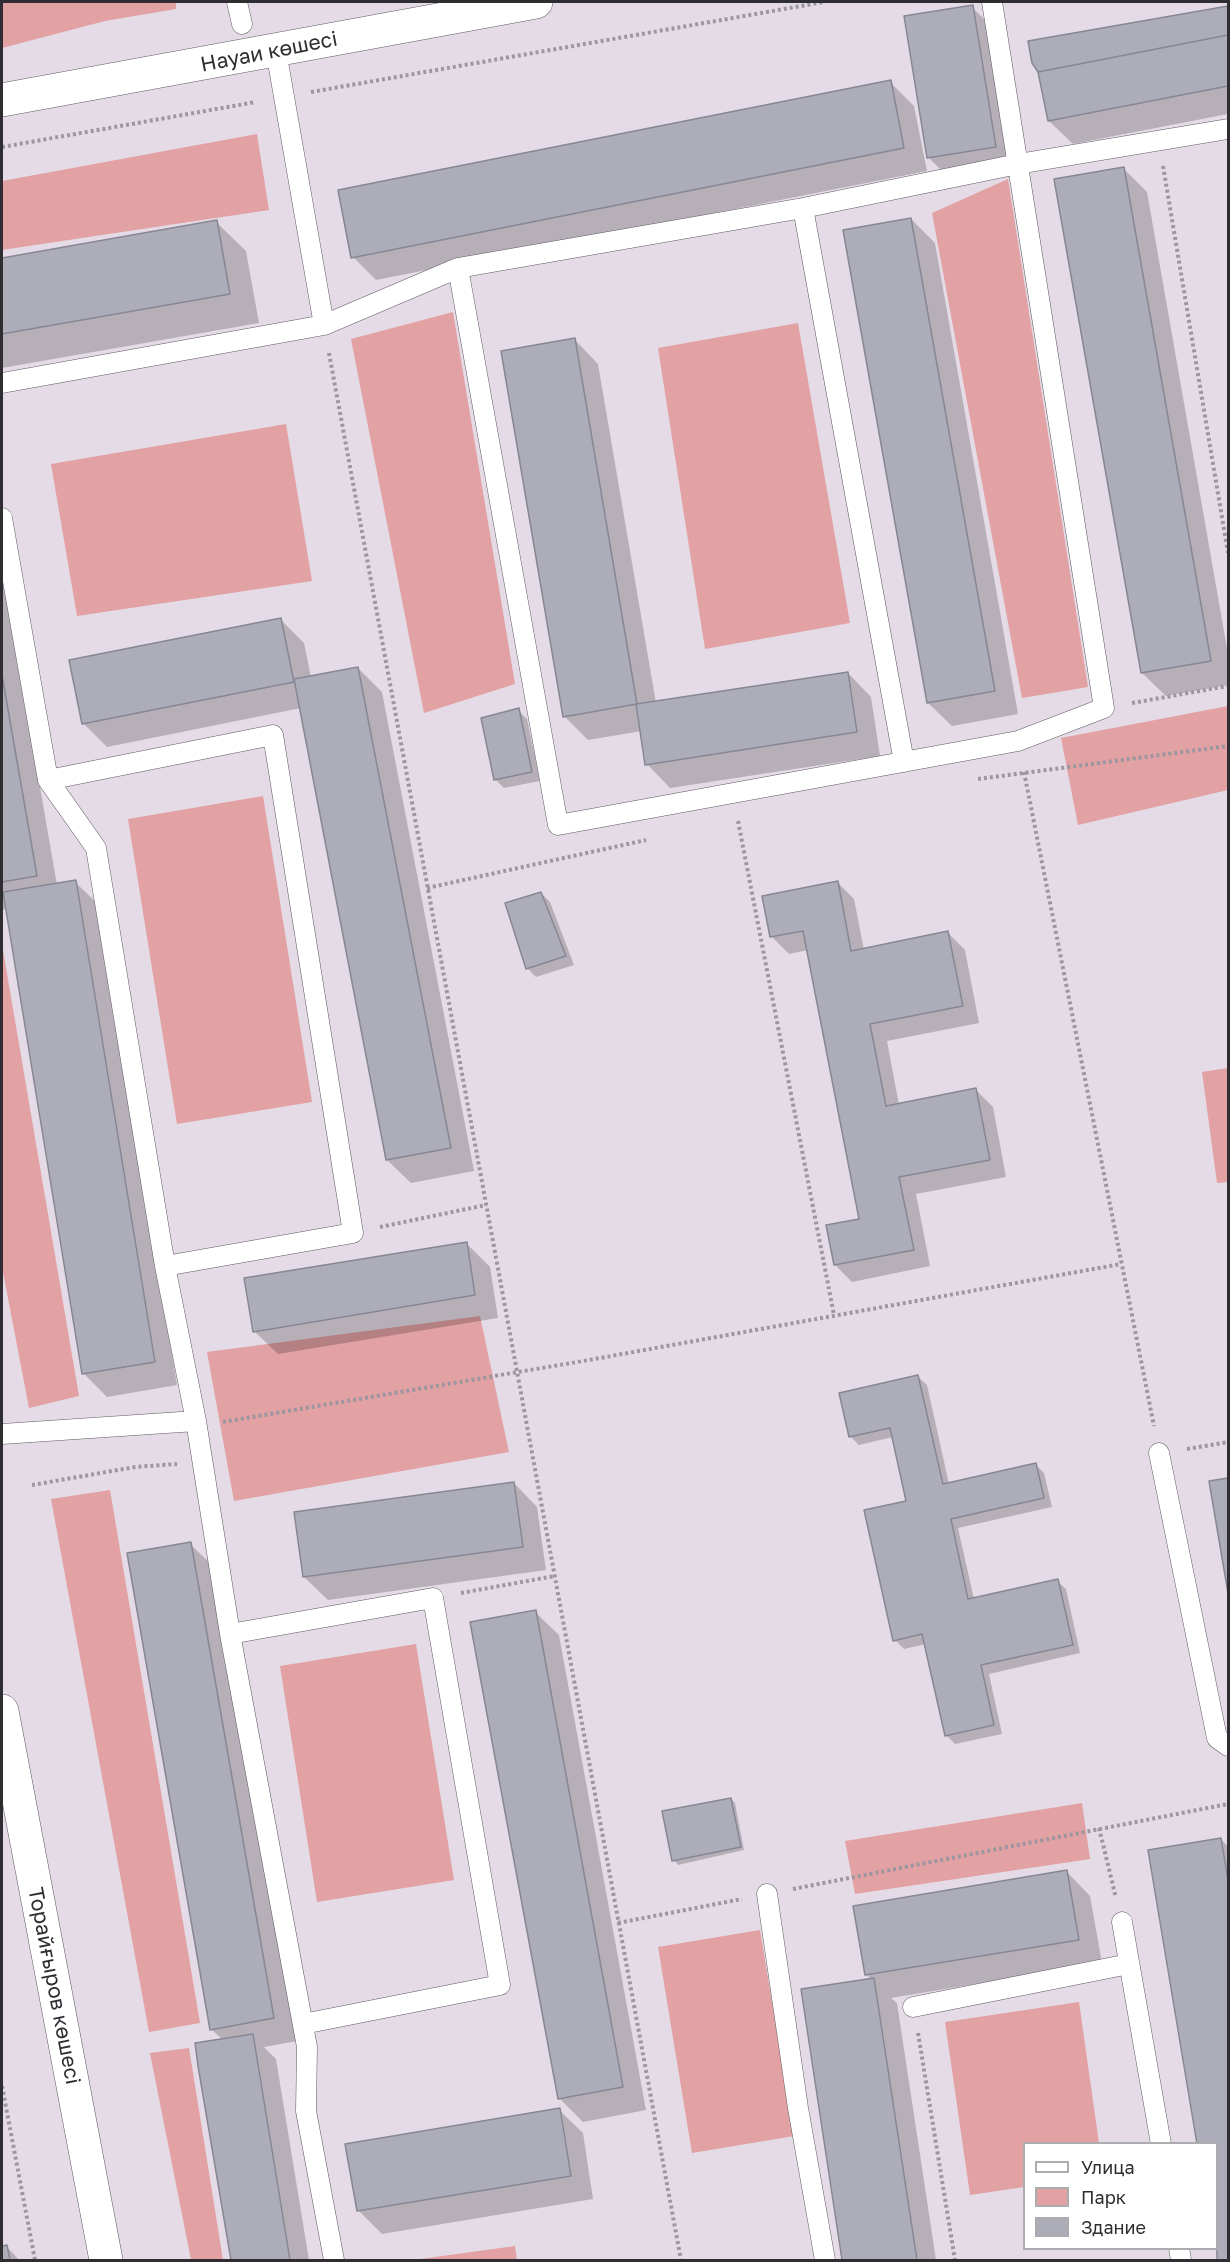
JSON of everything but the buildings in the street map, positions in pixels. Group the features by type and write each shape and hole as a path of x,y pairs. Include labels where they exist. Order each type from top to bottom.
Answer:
{"street":[{"name":"Науаи көшесі","path":"2,100 276,51 516,3"},
{"name":"Торайғыров көшесі","path":"2,1711 106,2260"}],"lane":[{"path":"237,2 242,24"},
{"path":"458,268 558,825 1018,741 1104,708 992,2"},
{"path":"276,51 324,326"},
{"path":"2,383 324,326 458,268 802,208 1018,164 1228,129"},
{"path":"802,208 904,762"},
{"path":"2,518 48,780 96,849 165,1266 196,1426 231,1634 307,2047 306,2111 334,2260"},
{"path":"48,780 273,735 353,1233 165,1266"},
{"path":"2,1434 196,1426"},
{"path":"1159,1453 1217,1738 1228,1746"},
{"path":"231,1634 434,1598 500,1985 303,2024"},
{"path":"767,1894 798,2108 825,2260"},
{"path":"1122,1922 1161,2142"},
{"path":"913,2007 1129,1964"}],"path":[{"path":"2,147 824,2"},
{"path":"1159,141 1228,553"},
{"path":"324,326 681,2260"},
{"path":"1104,708 1228,686"},
{"path":"1018,741 1159,1453 1228,1442"},
{"path":"968,781 1228,746"},
{"path":"732,793 834,1315"},
{"path":"726,822 748,817"},
{"path":"427,888 647,840"},
{"path":"353,1233 486,1205"},
{"path":"235,1422 1121,1264"},
{"path":"32,1485 135,1467 182,1464 196,1426"},
{"path":"434,1598 555,1576"},
{"path":"618,1923 1228,1804"},
{"path":"1099,1828 1122,1922"},
{"path":"913,2007 955,2260"},
{"path":"2,2086 35,2260"}],"green space":[{"path":"2,2 176,2 176,9 105,21 2,48"},
{"path":"257,134 269,210 2,250 2,181"},
{"path":"1008,179 1088,687 1022,698 932,213"},
{"path":"453,312 515,684 424,713 351,339"},
{"path":"798,323 850,623 705,649 658,348"},
{"path":"286,424 312,581 77,616 51,464"},
{"path":"1228,706 1228,790 1078,825 1061,738"},
{"path":"263,796 312,1102 177,1124 128,819"},
{"path":"2,944 79,1396 29,1408 2,1267"},
{"path":"1228,1068 1228,1182 1217,1183 1202,1072"},
{"path":"480,1316 509,1452 234,1501 207,1352"},
{"path":"110,1490 200,2023 149,2032 51,1499"},
{"path":"416,1644 454,1880 317,1902 280,1666"},
{"path":"1082,1803 1090,1859 855,1894 845,1841"},
{"path":"760,1930 794,2136 692,2153 658,1947"},
{"path":"1079,2002 1099,2142 1023,2142 1023,2187 970,2195 945,2022"},
{"path":"189,2048 223,2260 191,2260 150,2053"},
{"path":"515,2246 517,2260 413,2260"}]}
